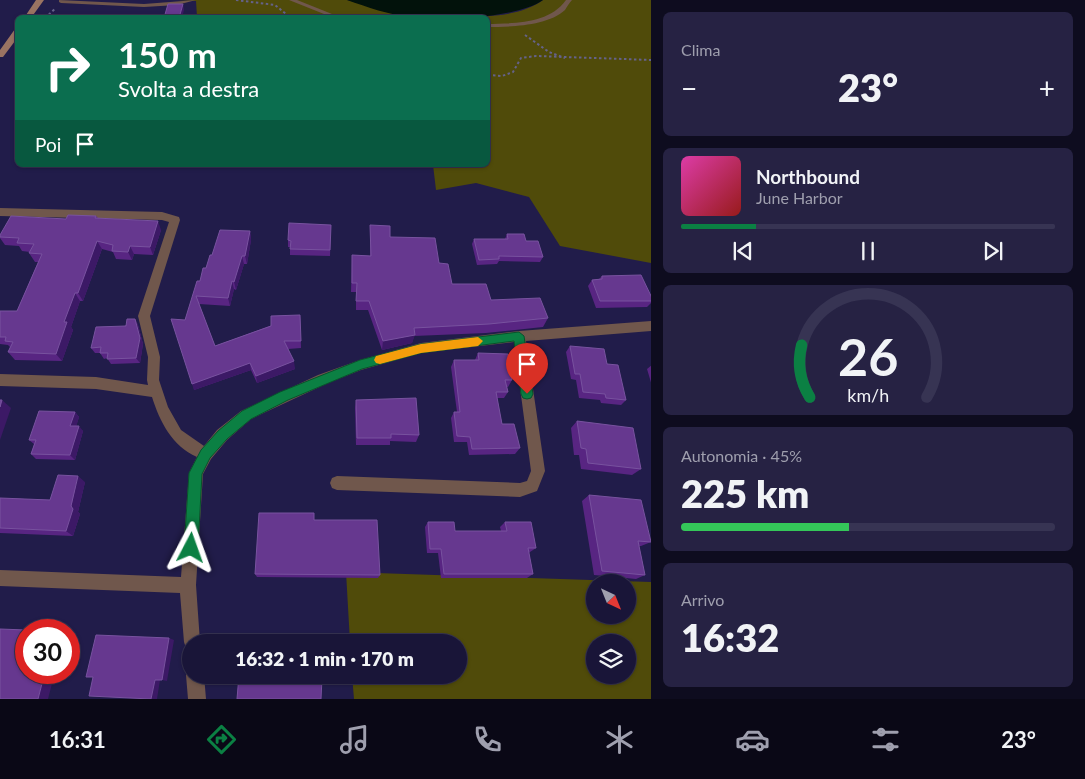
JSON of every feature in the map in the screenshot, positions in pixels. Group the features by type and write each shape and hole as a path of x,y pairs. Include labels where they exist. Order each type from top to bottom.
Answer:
{"main road":[{"path":"29,15 40,0"},
{"path":"0,55 15,35"}],"street":[{"path":"0,212 162,216 175,220 144,316 154,357 153,380 162,408 176,435 206,454"},
{"path":"191,634 188,585 196,473 206,454 222,435 246,415 323,378 360,365 421,348 519,336 651,326"},
{"path":"337,483 520,490 532,486 538,471 519,336"},
{"path":"0,380 96,383 156,392"},
{"path":"0,578 188,585"},
{"path":"196,684 197,699"}],"lane":[{"path":"61,1 148,5 181,3 193,0"},
{"path":"292,0 332,15"},
{"path":"490,26 550,18 566,6 569,0"}],"path":[{"path":"236,0 275,5 287,15"},
{"path":"502,24 527,36 549,52 568,59"},
{"path":"490,74 502,76 513,72 521,58 536,56 568,59 651,60"}],"shaded area":[{"path":"178,0 347,0 403,15 197,15 196,1"},
{"path":"347,0 543,0 516,11 490,15 400,15"},
{"path":"543,0 651,0 651,263 560,246 529,197 476,183 436,190 433,167 490,167 490,16 512,13 533,6"},
{"path":"346,572 586,580 586,624 636,624 636,582 651,582 651,699 354,699 353,684 467,684 467,634 350,634"}],"building":[{"path":"168,4 183,4 180,15 165,15"},
{"path":"68,215 158,221 150,247 130,246 128,252 112,251 113,245 97,241 78,293 75,293 64,322 67,322 56,354 8,352 13,342 5,341 6,337 0,337 0,311 17,311 42,254 29,253 34,244 17,243 19,238 0,237 0,235 11,216 66,219"},
{"path":"289,223 331,225 330,250 290,249 291,241 288,240"},
{"path":"370,225 390,226 390,237 435,238 439,263 448,264 452,284 486,284 491,300 540,298 548,318 489,324 414,328 415,335 383,341 369,301 356,301 357,283 352,283 352,255 371,256"},
{"path":"220,230 250,231 245,256 242,256 234,282 232,281 228,298 196,296 215,346 271,326 271,316 300,315 301,341 284,341 294,361 256,376 250,363 192,384 171,319 185,320 197,281 200,281 203,268 206,268 210,255 212,255"},
{"path":"507,234 524,234 526,241 538,241 543,257 499,256 499,259 479,260 474,239 508,239"},
{"path":"641,275 651,296 651,301 600,301 592,280 602,279 602,276"},
{"path":"127,319 135,319 140,338 136,358 107,359 108,353 100,353 101,347 91,348 96,327 126,326"},
{"path":"570,346 604,349 607,364 618,365 626,400 606,398 605,394 583,392 580,374 575,374"},
{"path":"478,353 508,354 512,380 505,380 508,392 496,392 502,424 514,424 520,448 472,449 470,437 457,436 454,412 460,412 454,360 479,360"},
{"path":"416,398 419,435 391,434 391,438 357,438 356,400"},
{"path":"39,411 75,412 70,426 79,426 70,455 31,454 36,440 29,440"},
{"path":"577,421 633,428 641,469 588,463 586,449 581,448"},
{"path":"58,475 78,476 71,506 73,509 66,531 0,528 0,498 50,500"},
{"path":"589,495 641,500 651,542 638,541 645,575 602,571"},
{"path":"259,513 314,513 314,520 377,520 380,575 255,574"},
{"path":"428,522 454,522 455,531 507,531 505,522 531,522 536,548 528,548 533,574 444,574 441,549 430,549"},
{"path":"0,629 15,630 15,684 42,684 38,699 0,699"},
{"path":"96,635 169,638 162,680 155,680 151,699 89,696 93,677 86,677"},
{"path":"238,684 322,684 321,699 237,699"}],"slow traffic":[{"path":"380,360 421,348 478,341"}],"route":[{"path":"191,548 196,473 206,454 222,435 246,415 323,378 360,365 421,348 519,336 527,394"}]}
